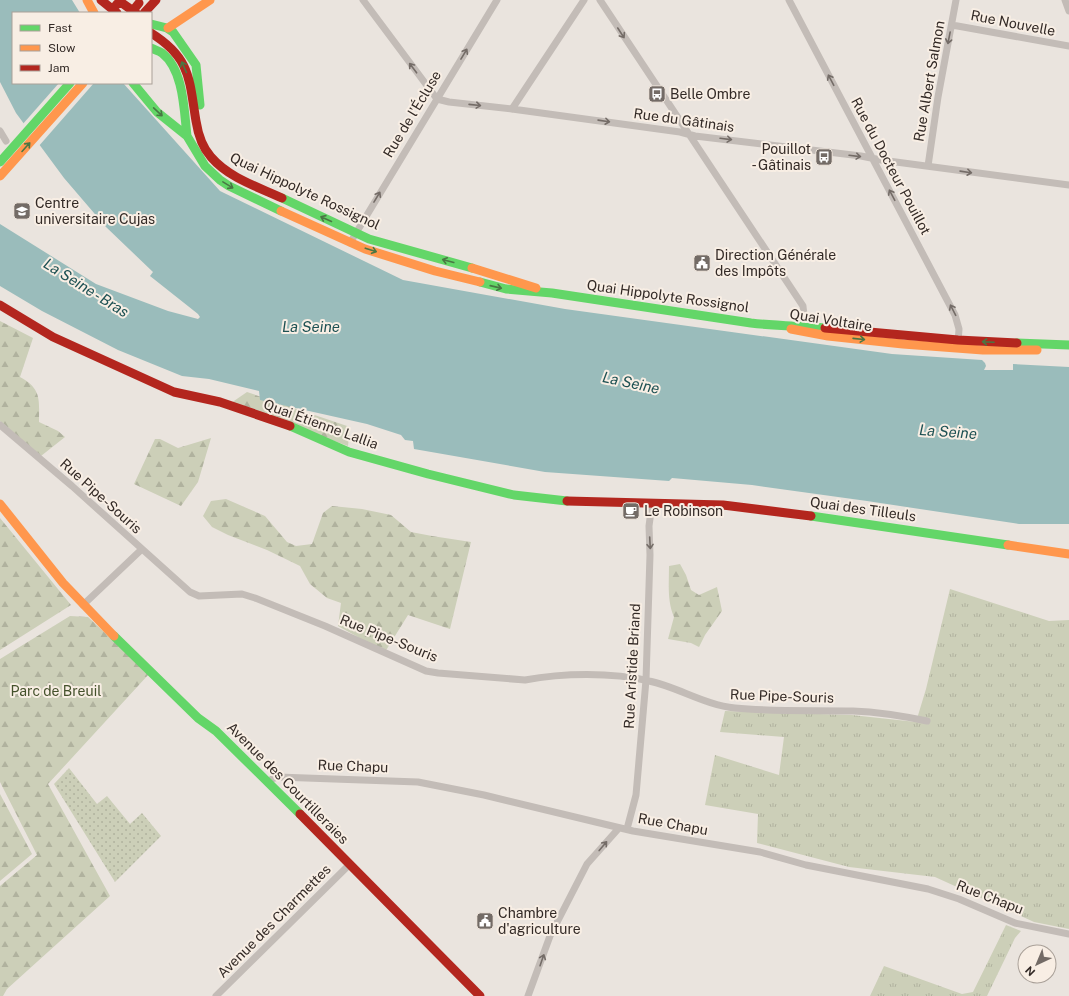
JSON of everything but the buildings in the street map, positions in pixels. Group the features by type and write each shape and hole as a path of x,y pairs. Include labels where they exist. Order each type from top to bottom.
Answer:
{"street":[{"path":"87,0 93,12"},
{"path":"101,0 113,12 117,4 122,3 135,12"},
{"path":"145,12 156,0"},
{"path":"168,28 210,0"},
{"path":"363,0 437,99"},
{"name":"Rue de l'Écluse","path":"350,242 497,0"},
{"path":"512,108 584,0"},
{"path":"600,0 803,306 803,329"},
{"name":"Rue du Docteur Pouillot","path":"790,0 956,315 958,322 958,344"},
{"name":"Rue Albert Salmon","path":"928,166 938,97 956,0"},
{"path":"1065,0 1069,11"},
{"path":"132,12 140,2"},
{"path":"152,24 168,28 173,32 196,65 203,127 208,144 221,167"},
{"name":"Rue Nouvelle","path":"952,25 1069,46"},
{"name":"Quai Hippolyte Rossignol","path":"152,34 167,43 176,52 184,65 191,83 200,138 207,153 221,167 234,176 369,239 484,271 552,293"},
{"path":"152,48 164,54 174,68 180,82 187,136"},
{"path":"0,162 69,84"},
{"path":"0,176 83,84"},
{"name":"Quai Hippolyte Rossignol","path":"134,84 157,112 187,136 205,166 220,180 250,196 350,242 435,271 506,289 552,293 780,326"},
{"name":"Rue du Gâtinais","path":"437,99 449,102 512,108 688,134 1069,186"},
{"path":"0,131 6,141"},
{"name":"Quai Étienne Lallia","path":"0,305 53,337 168,390 220,402 300,430 349,452 428,474 514,495 564,501 652,504"},
{"name":"Quai Voltaire","path":"780,326 895,343 1069,345"},
{"name":"Quai Voltaire","path":"958,344 983,350 1069,350"},
{"name":"Rue Pipe-Souris","path":"0,425 72,486 190,592 199,596 242,594 255,598 325,626 426,671 525,680 538,677 616,675 646,680 719,705 733,708 796,711 854,711 896,715 927,721"},
{"name":"Avenue des Courtilleraies","path":"0,504 63,583 83,605 198,718 216,731 480,996"},
{"name":"Quai des Tilleuls","path":"652,504 711,504 731,506 842,520 1069,554"},
{"name":"Rue Aristide Briand","path":"627,829 636,795 647,668 650,554 649,526 652,504"},
{"path":"83,605 142,549"},
{"name":"Rue Chapu","path":"268,783 272,779 278,777 418,782 484,795 618,828 760,852 806,865 928,889 954,897 1015,923 1069,934"},
{"path":"528,996 550,936 587,864 618,828"},
{"name":"Avenue des Charmettes","path":"216,996 350,864"}],"green space":[{"path":"0,321 33,338 20,377 27,381 36,391 39,401 39,422 58,431 65,437 41,456 0,421"},
{"path":"247,392 350,427 348,446 231,403"},
{"path":"211,438 198,482 181,506 134,484 155,439 160,439 178,448"},
{"path":"226,499 265,516 287,542 296,546 312,544 323,513 332,506 362,509 391,515 411,532 471,542 450,629 408,615 385,652 338,626 341,603 327,598 310,584 300,566 267,550 228,535 212,527 203,516 211,501"},
{"name":"Parc de Breuil","path":"0,518 71,605 0,650"},
{"path":"680,564 686,575 691,590 699,595 717,587 722,611 705,635 699,647 691,643 668,639 674,617 669,598 669,566"},
{"path":"950,589 1049,621 1069,620 1069,929 1034,922 935,877 849,867 757,843 758,814 705,805 715,755 779,775 784,737 720,732 725,711 852,715 916,722 926,689"},
{"name":"Parc de Breuil","path":"70,616 88,617 149,674 48,784 110,896 7,989 3,996 0,996 0,886 37,855 0,782 0,659"},
{"path":"69,768 97,804 107,796 130,824 142,813 161,836 115,882 54,784"},
{"path":"0,794 32,854 0,881"},
{"path":"1006,925 1021,931 1015,938 987,996 870,996 884,966 962,994 973,992"}],"water":[{"name":"La Seine","path":"0,0 72,0 79,12 12,12 12,84 124,84 220,191 403,280 565,309 892,354 982,360 986,366 984,370 1013,370 1013,364 1069,367 1069,524 1019,524 752,485 672,478 669,481 545,472 414,449 413,441 405,440 401,435 367,424 260,400 259,391 209,379 182,376 118,350 42,311 0,286 0,224 96,284 168,311 198,319 200,317 150,276 153,272 106,227 64,178 16,113 0,82"}],"pier":[{"path":"58,84 93,84 38,147 22,125"}],"traffic: fast":[{"path":"152,24 167,28 173,32 196,65 200,105"},
{"path":"152,48 162,53 169,60 179,80 184,103 187,136"},
{"path":"0,162 69,84"},
{"path":"134,84 157,112 187,136 205,166 220,180 229,186 281,211"},
{"path":"282,198 369,239 472,268"},
{"path":"480,282 506,289 552,293 751,323 825,328"},
{"path":"1017,343 1069,345"},
{"path":"290,426 349,452 428,474 514,495 567,501"},
{"path":"811,516 1008,545"},
{"path":"114,636 198,718 216,731 300,814"}],"traffic: slow":[{"path":"87,0 93,12"},
{"path":"168,28 210,0"},
{"path":"0,176 82,84"},
{"path":"281,211 365,249 435,271 480,282"},
{"path":"472,268 536,288"},
{"path":"791,329 828,336 903,344 983,350 1037,350"},
{"path":"0,504 63,583 114,636"},
{"path":"1008,545 1069,554"}],"traffic: jam":[{"path":"101,0 116,12"},
{"path":"145,12 156,0"},
{"path":"113,9 117,4 122,3 135,12"},
{"path":"132,12 139,3"},
{"path":"152,34 174,51 186,71 192,93 198,131 203,145 211,157 226,171 254,186 282,198"},
{"path":"0,305 53,337 174,392 220,402 290,426"},
{"path":"825,328 958,340 1017,343"},
{"path":"567,501 723,505 811,516"},
{"path":"300,814 480,996"}],"place":[{"name":"Belle Ombre","path":"657,94"},
{"name":"Pouillot - Gâtinais","path":"824,157"},
{"name":"Centre universitaire Cujas","path":"22,211"},
{"name":"Direction Générale des Impôts","path":"702,263"},
{"name":"Le Robinson","path":"631,511"},
{"name":"Chambre d'agriculture","path":"485,921"}],"water label":[{"name":"La Seine - Bras","path":"86,288"}]}
